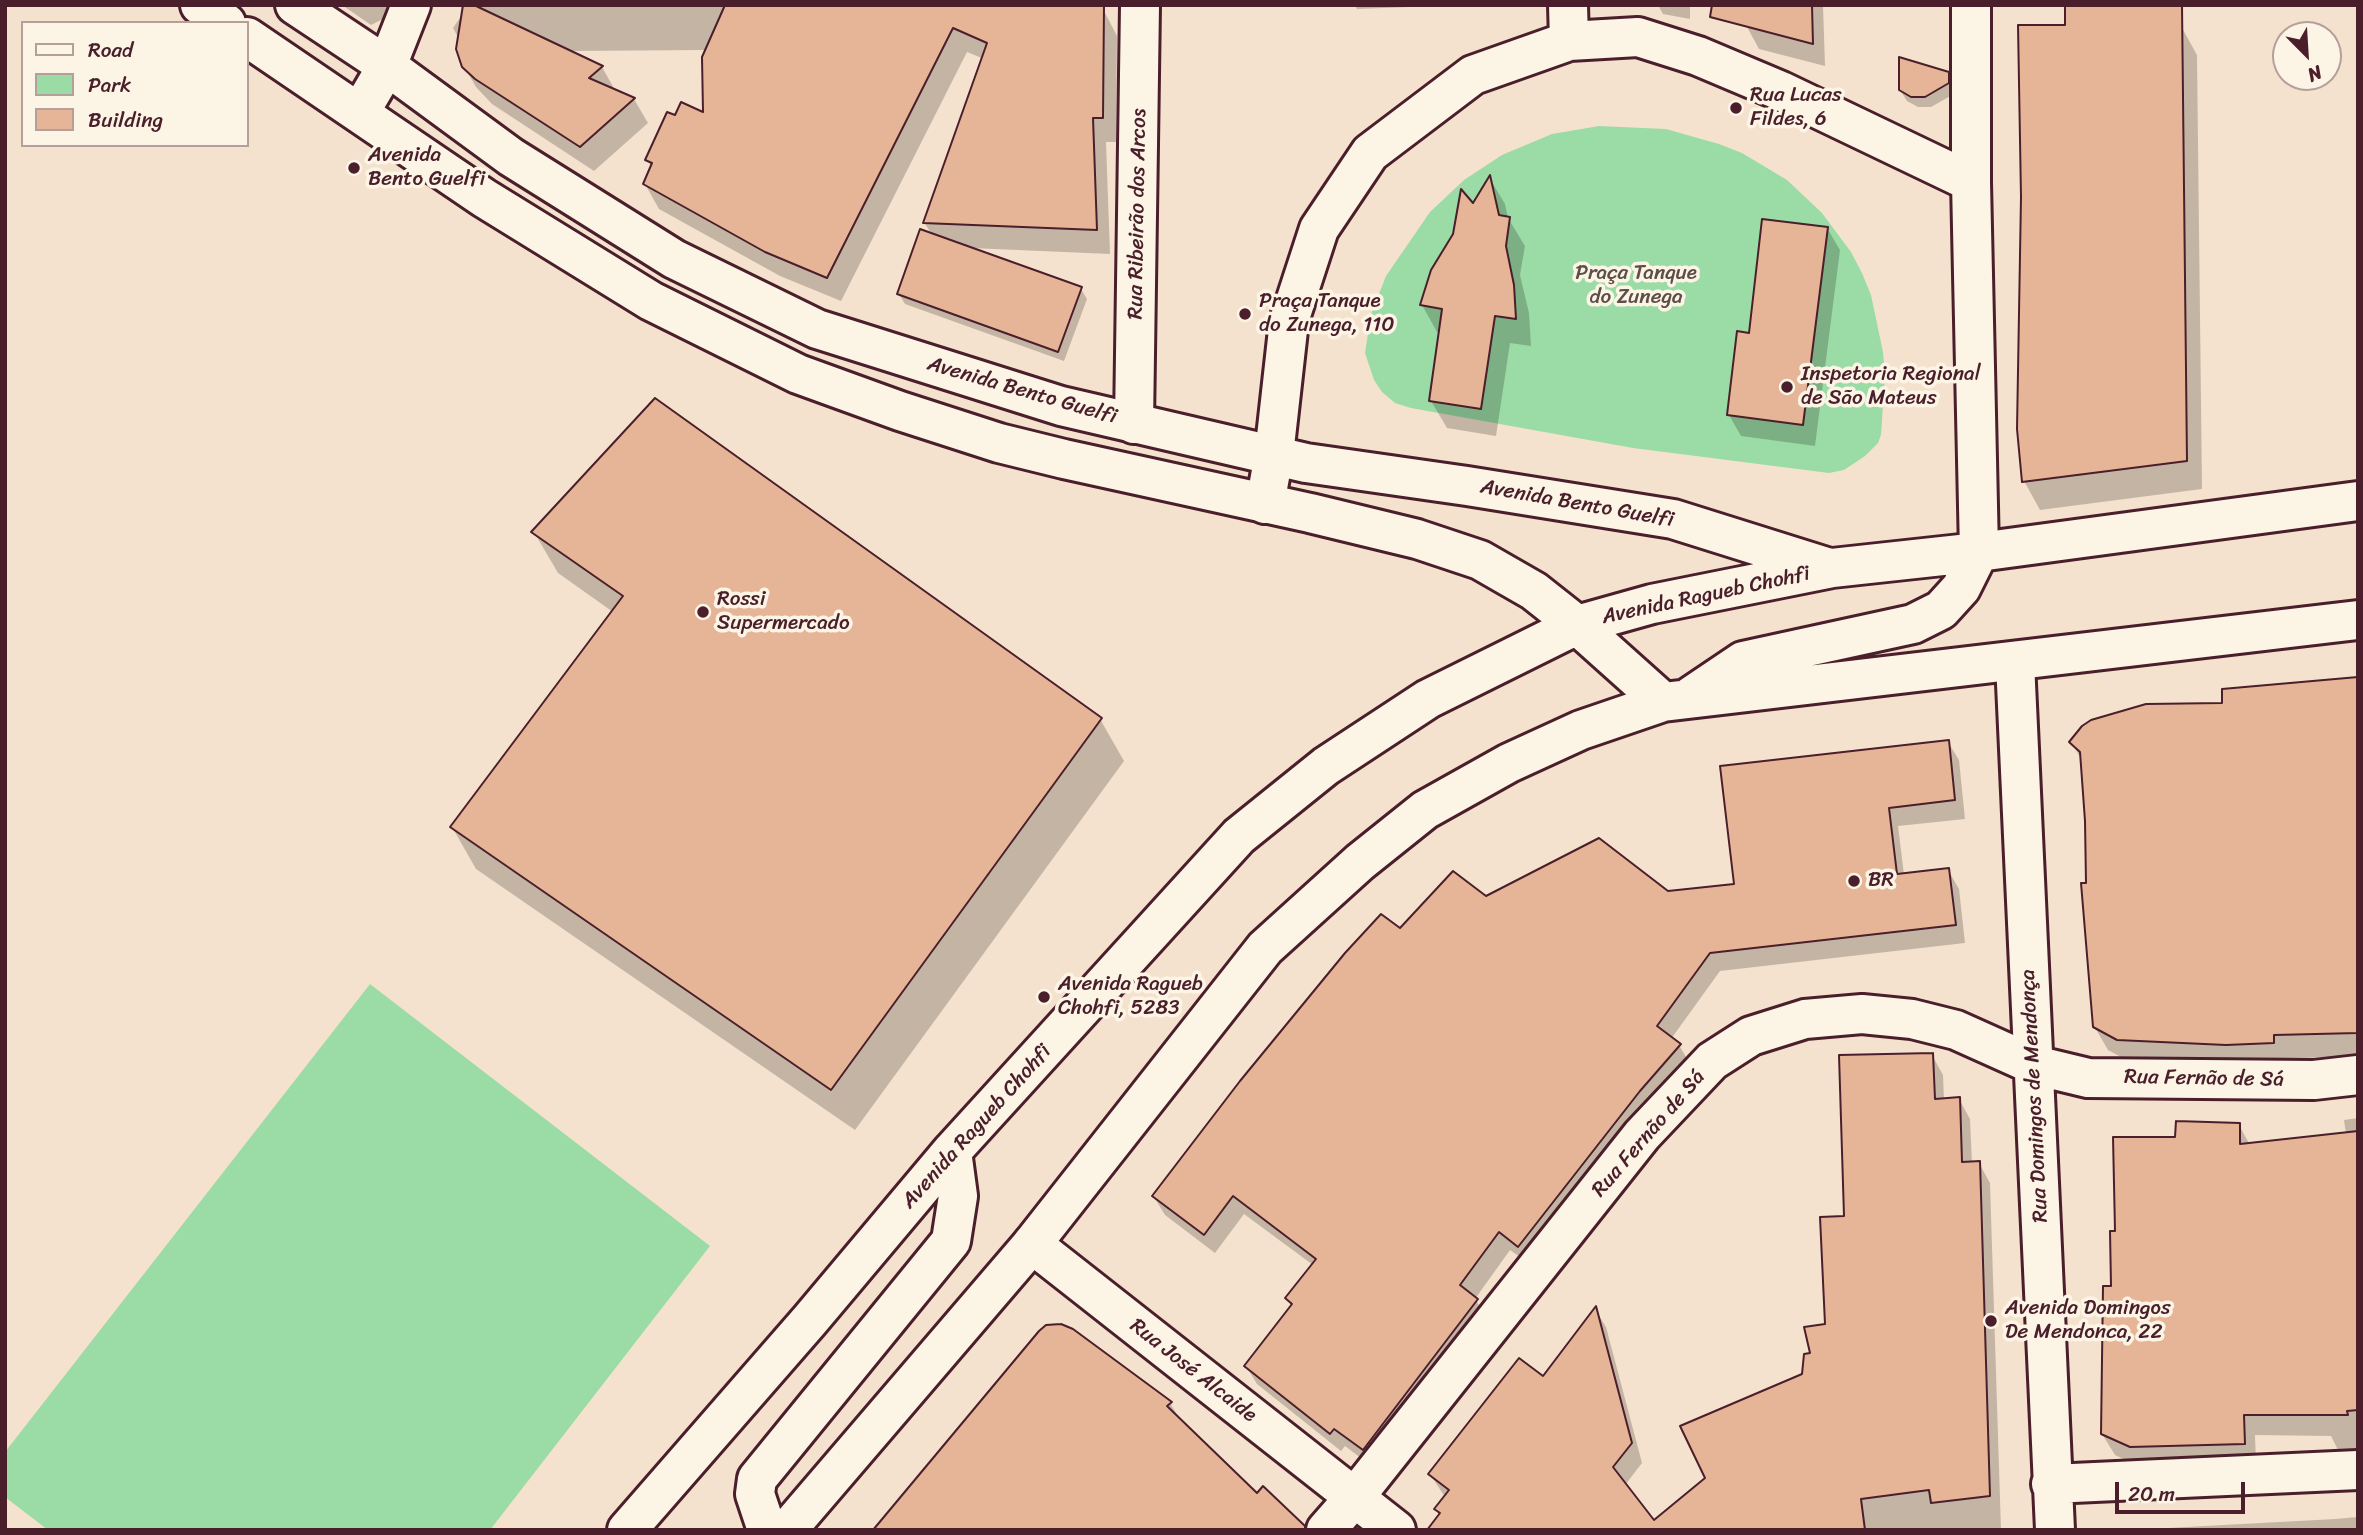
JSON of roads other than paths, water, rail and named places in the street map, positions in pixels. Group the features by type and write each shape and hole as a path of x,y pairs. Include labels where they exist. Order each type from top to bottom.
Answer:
{"main road":[{"path":"200,5 223,21"},
{"name":"Avenida Bento Guelfi","path":"295,5 387,66 511,157 674,259 817,329 1061,406 1134,424 1290,459 1673,519 1832,568"},
{"path":"360,112 387,66 411,5"},
{"name":"Rua Ribeirão dos Arcos","path":"1134,424 1140,5"},
{"path":"1675,701 1743,661 1913,624 1941,610 1961,588 1979,552 1970,5"},
{"path":"1265,504 1290,459 1286,414 1279,397 1289,321 1318,229 1370,153 1473,75 1569,23 1638,37 1698,56 1781,91 1971,182"},
{"path":"248,38 484,198 651,301 797,374 999,443 1417,539 1480,559 1534,591 1675,701"},
{"name":"Avenida Ragueb Chohfi","path":"627,1530 952,1151 1239,836 1326,766 1428,699 1577,625 1652,604 1832,568 1979,552 2358,502"},
{"path":"787,1530 1032,1244 1265,948 1360,862 1425,810 1509,763 1581,730 1675,701 2358,620"},
{"name":"Rua Domingos de Mendonça","path":"2014,662 2054,1530"},
{"name":"Rua Fernão de Sá","path":"1326,1530 1643,1135 1712,1061 1751,1036 1805,1019 1862,1014 1912,1019 1956,1030 2034,1065 2088,1078 2314,1080 2358,1075"},
{"path":"768,1530 755,1494 757,1479 951,1241 958,1196 952,1151"},
{"name":"Rua José Alcaide","path":"1032,1244 1395,1530"},
{"path":"2051,1484 2358,1470"}],"place":[{"name":"Rua Lucas Fildes, 6","path":"1736,108"},
{"name":"Avenida Bento Guelfi","path":"354,168"},
{"name":"Praça Tanque do Zunega, 110","path":"1245,314"},
{"name":"Inspetoria Regional de São Mateus","path":"1787,387"},
{"name":"Rossi Supermercado","path":"703,612"},
{"name":"BR","path":"1854,881"},
{"name":"Avenida Ragueb Chohfi, 5283","path":"1044,997"},
{"name":"Avenida Domingos De Mendonca, 22","path":"1991,1321"}],"park label":[{"name":"Praça Tanque do Zunega","path":"1636,286"}]}
